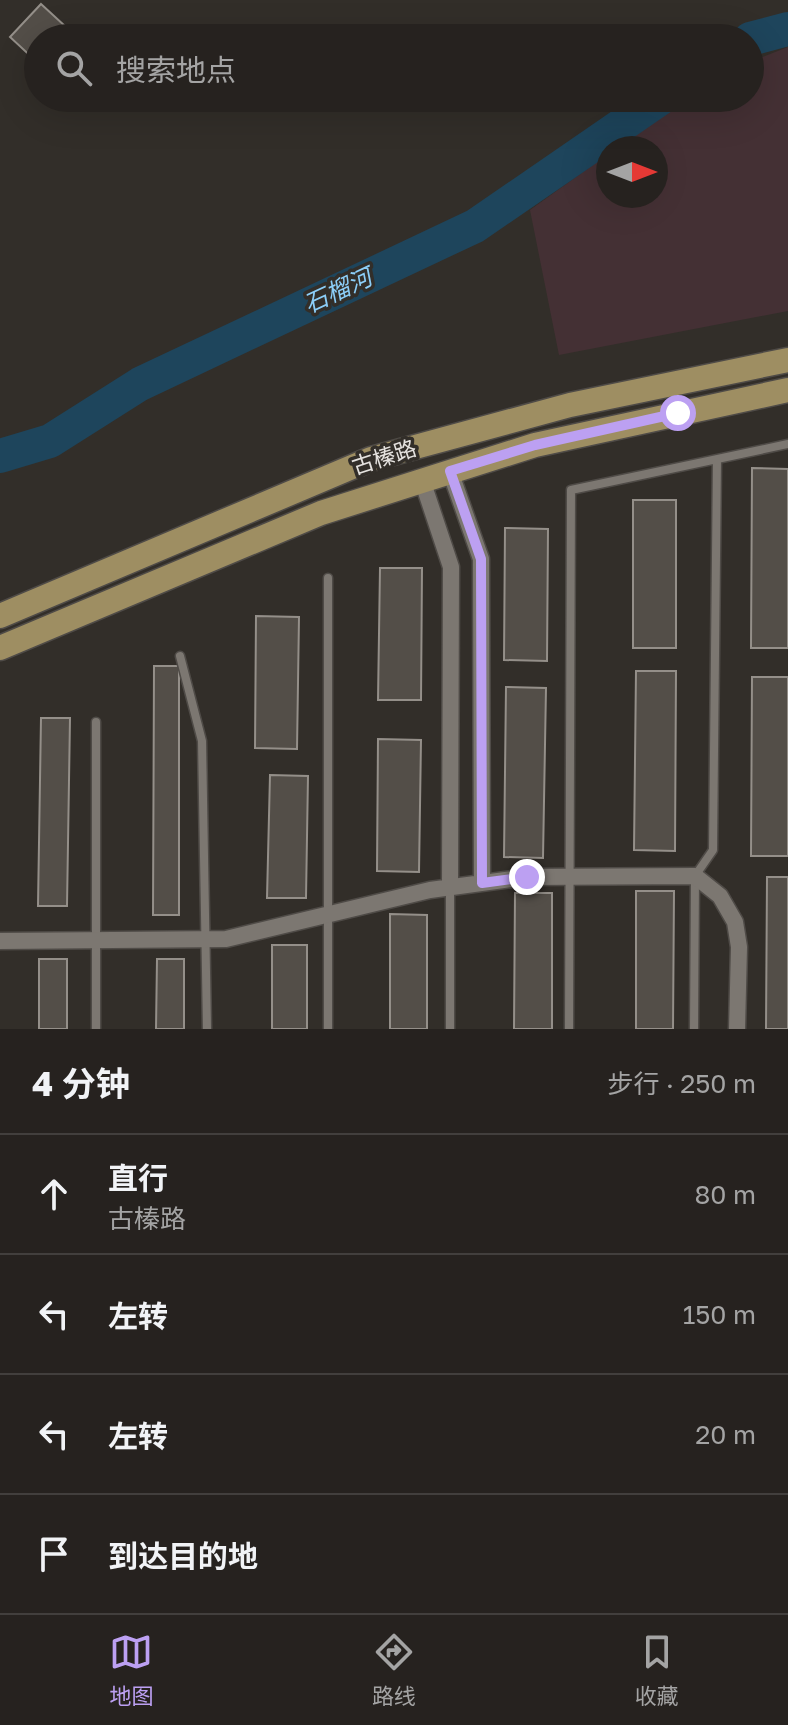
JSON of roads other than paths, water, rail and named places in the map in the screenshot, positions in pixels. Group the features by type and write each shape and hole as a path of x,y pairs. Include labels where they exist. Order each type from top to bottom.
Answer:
{"main road":[{"name":"古榛路","path":"0,616 371,459 570,405 788,360"},
{"name":"古榛路","path":"0,648 321,513 535,445 788,390"}],"street":[{"path":"450,471 481,559 482,883"},
{"path":"422,480 451,567 450,887"},
{"path":"0,941 226,939 450,887 527,877 695,876 720,896 735,922 739,947 737,1029"}],"lane":[{"path":"569,1029 571,490 788,444"},
{"path":"694,1029 695,876 713,850 717,459"},
{"path":"328,578 328,1029"},
{"path":"180,656 202,741 207,1029"},
{"path":"96,722 96,1029"},
{"path":"450,887 450,1029"}],"waterway":[{"name":"石榴河","path":"764,35 788,29"},
{"name":"石榴河","path":"0,456 50,441 140,384 475,226 641,112"}]}
